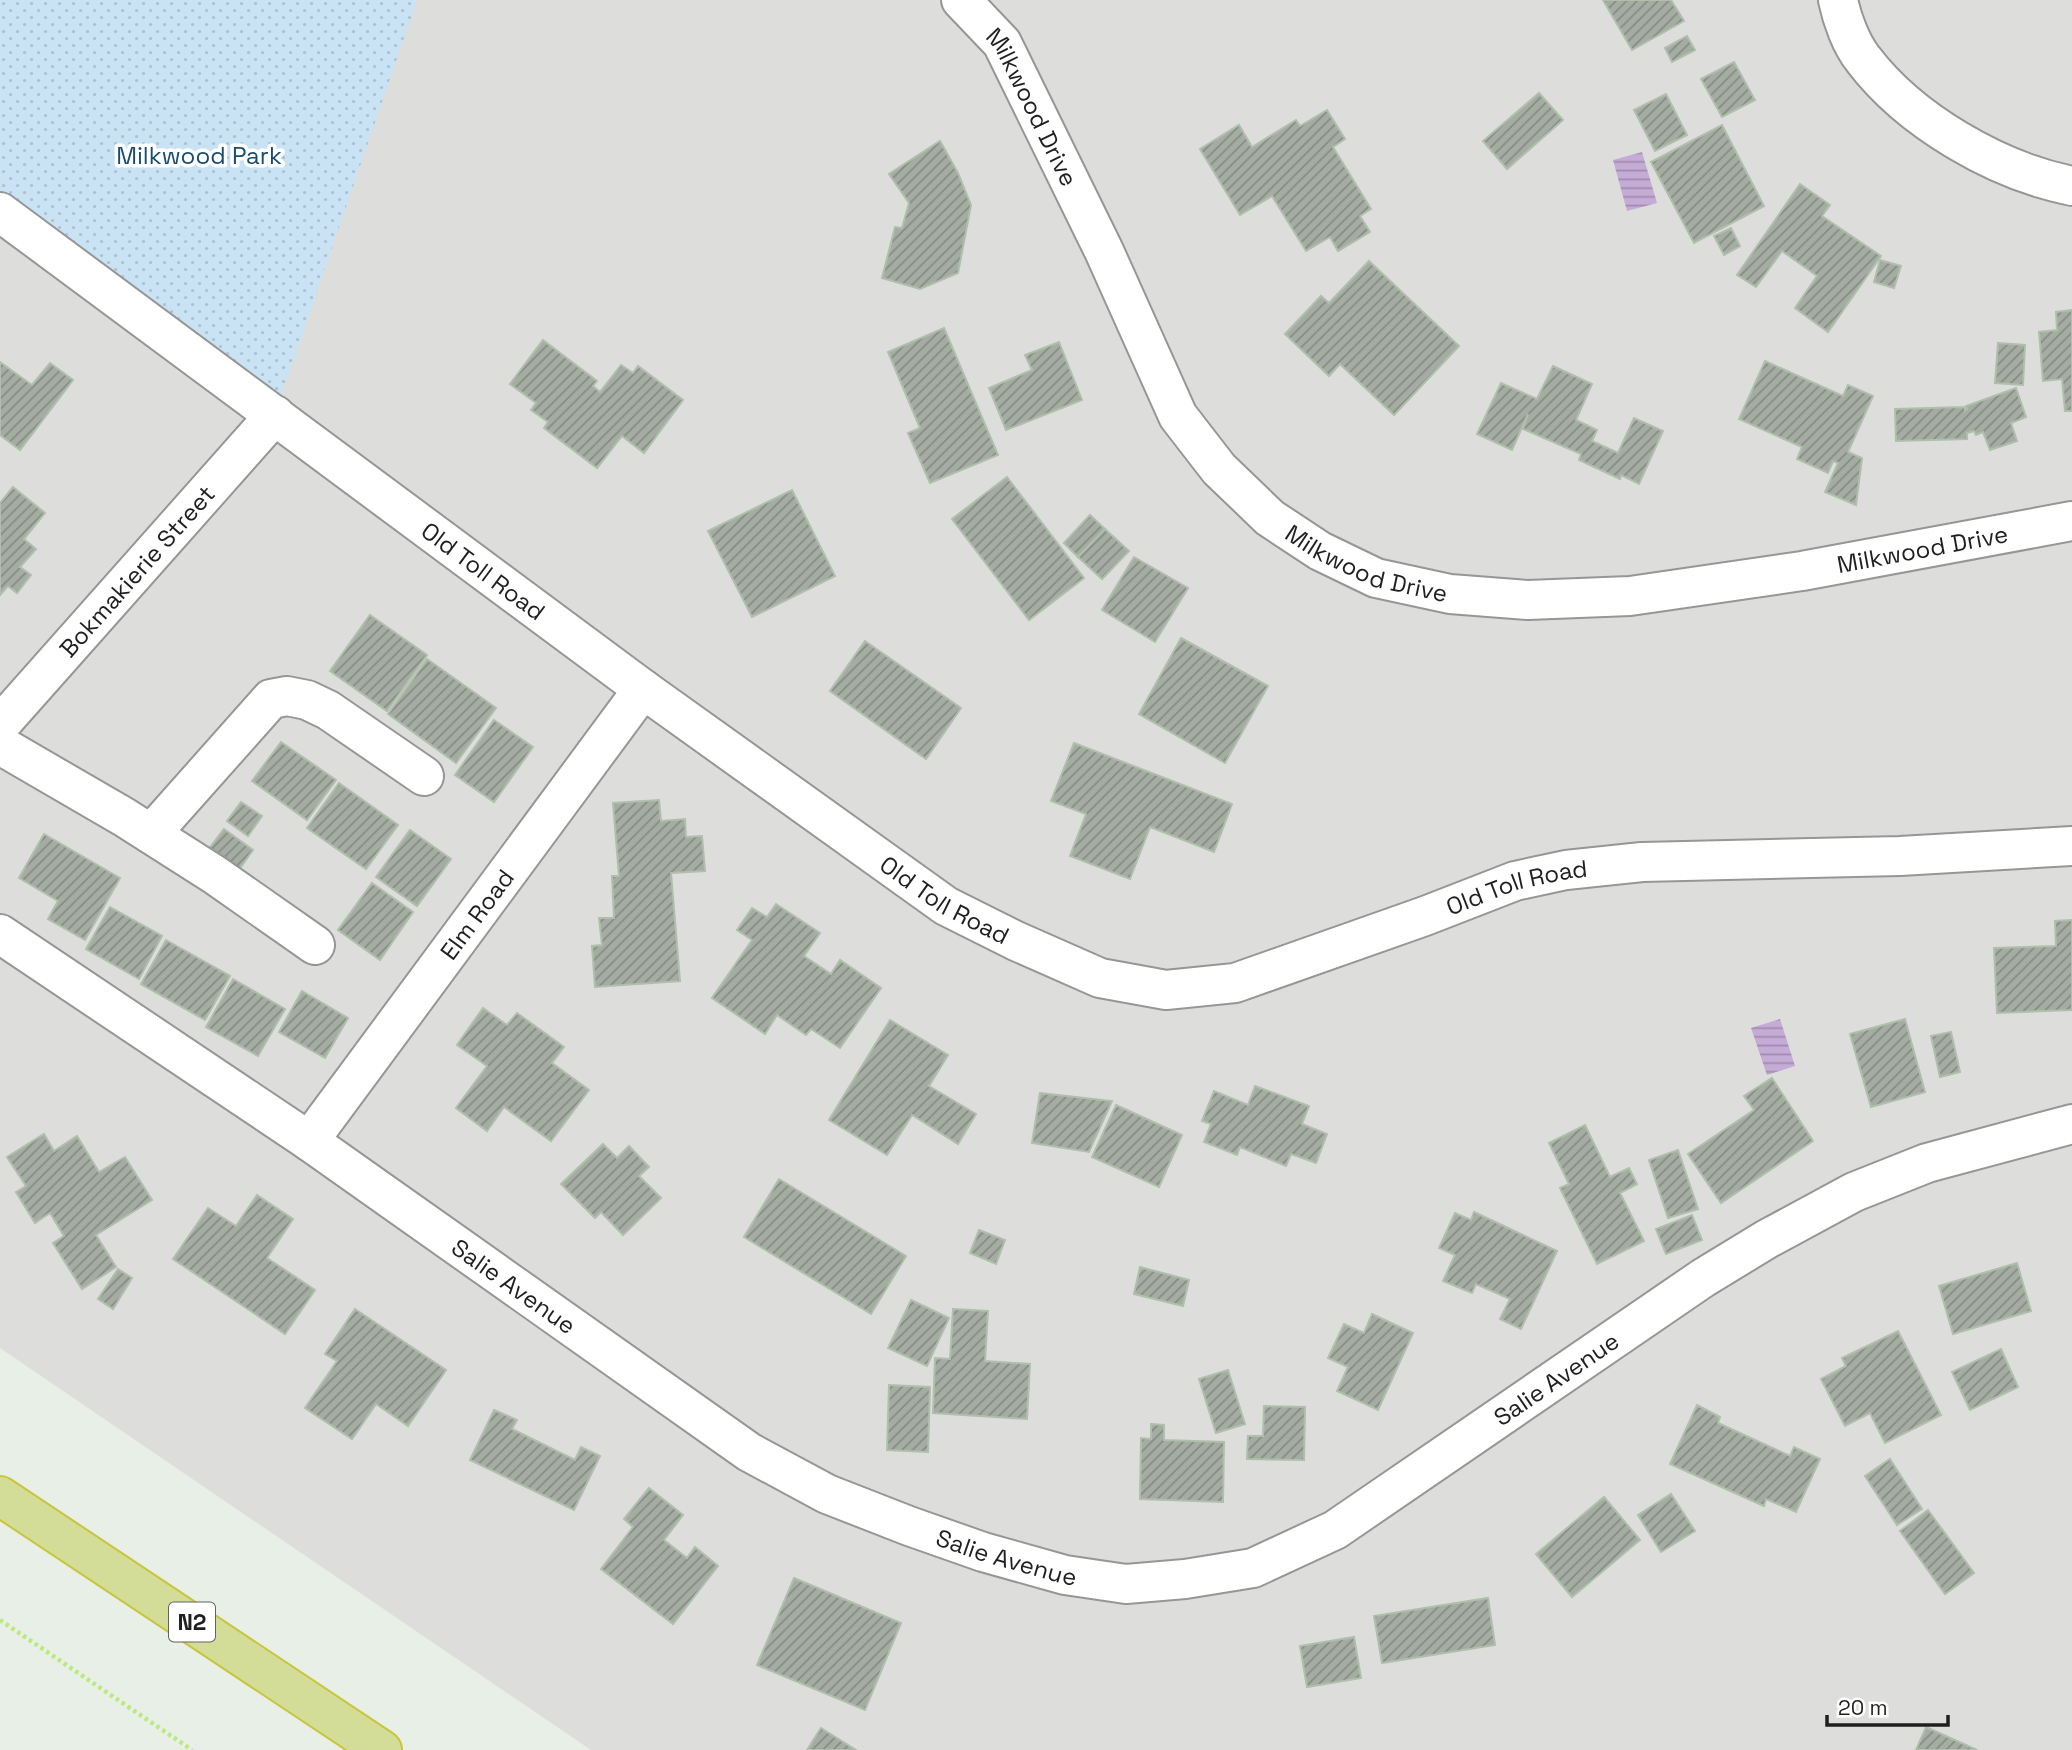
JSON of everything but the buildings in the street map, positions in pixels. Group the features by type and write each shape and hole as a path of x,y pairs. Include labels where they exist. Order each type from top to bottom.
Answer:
{"highway":[{"name":"N2","path":"0,1496 382,1750"}],"street":[{"name":"Milkwood Drive","path":"961,0 1002,43 1104,251 1178,416 1219,469 1270,518 1320,551 1376,578 1450,594 1528,600 1630,596 1802,571 2072,521"},
{"path":"1838,0 1840,12 1861,58 1897,97 1946,133 2006,164 2050,181 2072,186"},
{"name":"Old Toll Road","path":"0,212 643,689 946,906 1100,978 1166,990 1235,983 1515,881 1566,870 1642,862 1900,856 2072,846"},
{"name":"Bokmakierie Street","path":"0,725 275,415"},
{"name":"Elm Road","path":"309,1141 643,689"},
{"path":"151,834 271,699 287,696 307,699 328,710 424,776"},
{"path":"0,745 151,834 315,945"},
{"name":"Salie Avenue","path":"0,934 309,1141 749,1452 827,1494 983,1552 1065,1575 1126,1584 1253,1569 1335,1530 1659,1307 1767,1239 1854,1192 1927,1163 2072,1124"}],"path":[{"path":"0,1619 192,1750"}],"shaded area":[{"path":"0,0 2072,0 2072,1750 591,1750 0,1348"},
{"path":"1642,152 1657,203 1627,211 1613,160"},
{"path":"1780,1019 1795,1066 1767,1075 1751,1028"}],"green space":[{"name":"Milkwood Park","path":"0,0 417,0 277,408 0,200"}]}
